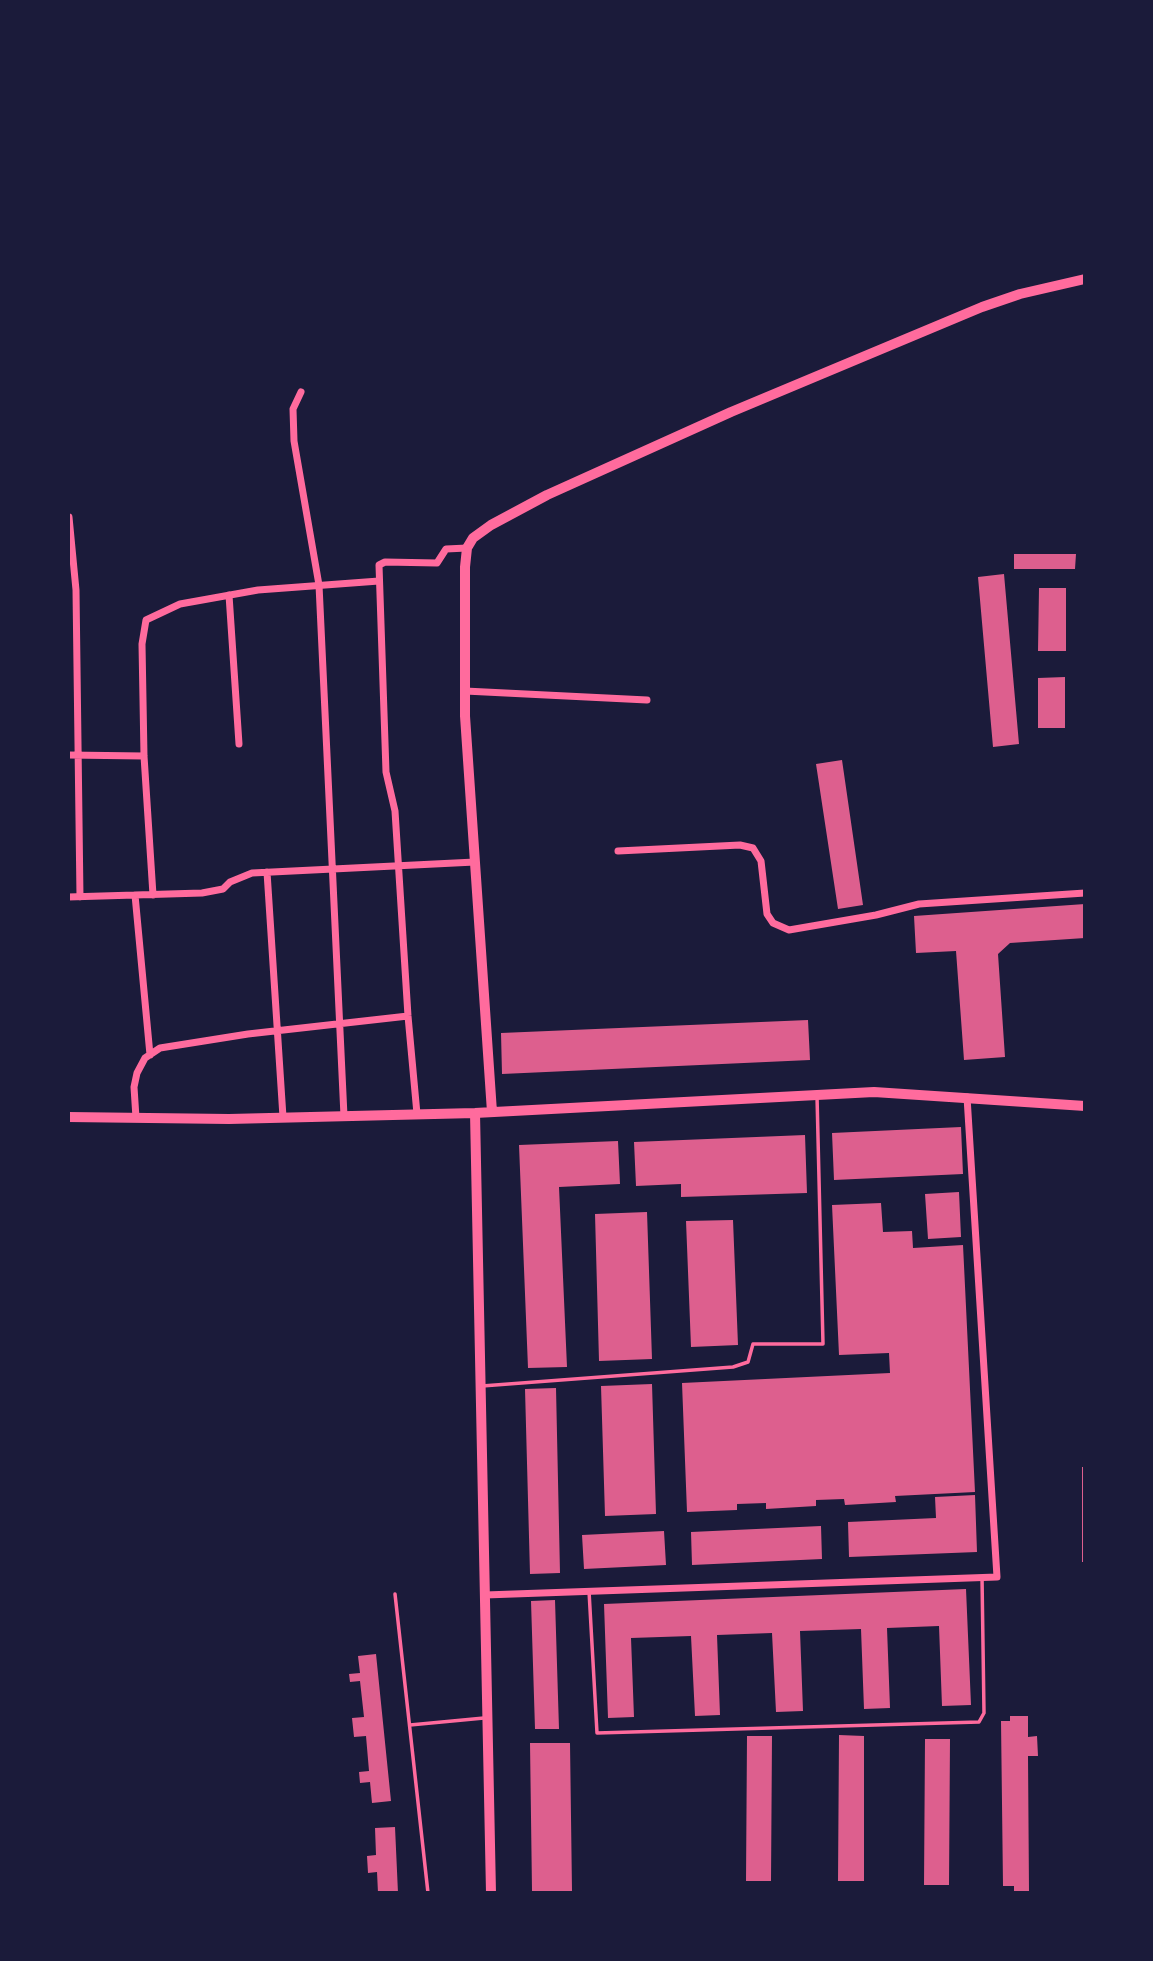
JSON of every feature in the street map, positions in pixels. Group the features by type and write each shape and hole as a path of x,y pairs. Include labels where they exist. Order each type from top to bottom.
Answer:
{"street":[{"path":"492,1112 465,691 465,568 467,548 473,538 491,525 547,495 731,412 982,307 1020,293 1085,279"},
{"path":"301,392 292,409 294,441 319,585 344,1116"},
{"path":"69,517 75,590 72,755 80,897"},
{"path":"416,1114 395,811 386,772 379,565 385,562 437,563 446,550 467,548"},
{"path":"153,895 144,756 142,644 146,620 180,604 258,590 379,581"},
{"path":"229,595 239,744"},
{"path":"465,691 647,701"},
{"path":"72,755 144,756"},
{"path":"618,851 740,845 754,848 761,861 767,914 773,923 789,930 876,915 919,904 1085,893"},
{"path":"68,897 202,893 223,889 230,882 252,873 475,862"},
{"path":"267,872 283,1117"},
{"path":"135,895 150,1055"},
{"path":"136,1118 134,1087 137,1073 145,1058 160,1048 408,1016"},
{"path":"68,1117 283,1117 475,1113 874,1092 1085,1106"},
{"path":"485,1595 997,1577 967,1097"},
{"path":"475,1113 491,1893"}],"lane":[{"path":"480,1387 733,1367 748,1362 753,1344 823,1344 817,1094"},
{"path":"589,1591 597,1733 979,1722 984,1713 982,1577"},
{"path":"395,1594 428,1893"},
{"path":"410,1726 488,1718"}],"building":[{"path":"1014,554 1076,554 1075,569 1014,569"},
{"path":"1004,574 1019,744 993,747 978,577"},
{"path":"1039,588 1066,588 1066,651 1038,651"},
{"path":"1065,677 1065,728 1038,728 1038,678"},
{"path":"842,760 863,905 838,909 816,764"},
{"path":"1085,904 1085,938 1010,943 998,954 1005,1057 964,1060 956,951 916,953 914,916"},
{"path":"808,1020 810,1060 502,1074 501,1033"},
{"path":"961,1127 963,1174 834,1180 832,1133"},
{"path":"805,1135 807,1193 681,1197 681,1184 636,1186 634,1142"},
{"path":"618,1141 620,1184 559,1187 567,1367 528,1368 519,1145"},
{"path":"959,1192 961,1237 928,1239 925,1194"},
{"path":"881,1203 883,1232 912,1231 913,1248 963,1245 975,1492 895,1496 896,1502 845,1505 844,1499 816,1500 816,1506 766,1509 766,1503 737,1504 737,1510 687,1512 682,1383 890,1373 889,1353 839,1355 832,1205"},
{"path":"647,1212 652,1359 599,1361 595,1214"},
{"path":"733,1220 738,1345 691,1347 686,1221"},
{"path":"652,1384 656,1514 605,1516 601,1386"},
{"path":"556,1388 560,1573 530,1574 525,1389"},
{"path":"1082,1467 1085,1467 1085,1562 1082,1562"},
{"path":"975,1495 977,1552 849,1557 848,1522 936,1518 935,1497"},
{"path":"821,1526 822,1559 692,1565 691,1532"},
{"path":"664,1531 666,1565 584,1569 582,1535"},
{"path":"966,1589 971,1705 942,1706 939,1626 887,1628 890,1708 864,1709 861,1629 800,1631 803,1711 776,1712 772,1633 717,1635 720,1715 695,1716 691,1636 631,1638 634,1717 608,1718 604,1604"},
{"path":"555,1600 559,1729 535,1729 531,1601"},
{"path":"376,1654 391,1801 372,1803 370,1782 360,1783 359,1772 369,1771 366,1736 354,1737 352,1718 364,1717 360,1681 350,1682 349,1674 360,1673 358,1656"},
{"path":"1010,1716 1028,1716 1028,1737 1037,1736 1038,1756 1028,1756 1029,1891 1014,1891 1014,1886 1003,1886 1001,1721 1010,1721"},
{"path":"839,1735 864,1736 864,1881 838,1881"},
{"path":"747,1736 772,1736 771,1881 746,1881"},
{"path":"925,1739 950,1739 949,1885 924,1885"},
{"path":"530,1743 570,1743 572,1891 532,1891"},
{"path":"395,1827 398,1893 378,1893 377,1872 368,1873 367,1856 376,1855 375,1828"}]}
